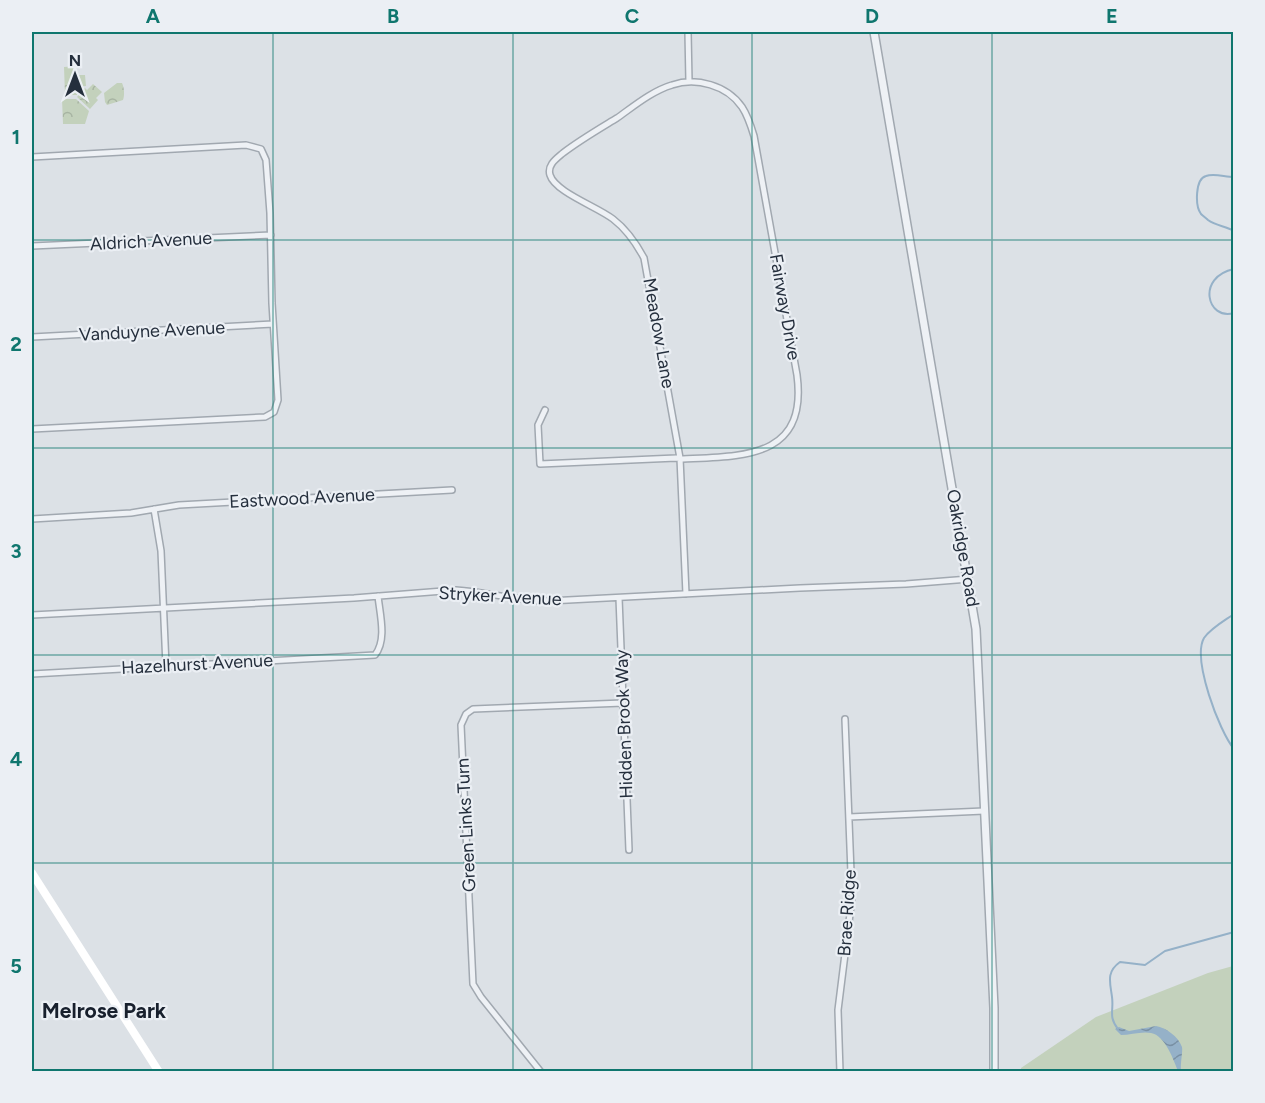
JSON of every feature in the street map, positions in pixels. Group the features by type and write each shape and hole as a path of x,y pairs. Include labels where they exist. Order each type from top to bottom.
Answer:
{"main road":[{"path":"33,879 159,1071"}],"street":[{"path":"688,32 689,82"},
{"name":"Oakridge Road","path":"874,32 976,628 994,1008 994,1071"},
{"name":"Fairway Drive","path":"545,410 538,425 540,464 751,454 770,447 782,437 790,428 797,410 799,396 788,323 754,136 748,117 740,104 724,91 702,82 670,85 587,137"},
{"name":"Meadow Lane","path":"587,137 551,164 550,177 561,188 613,219 638,245 644,258 680,458 686,594"},
{"path":"32,157 225,146 255,146 263,152 266,160 271,235 278,405 269,416 32,429"},
{"name":"Aldrich Avenue","path":"32,246 271,235"},
{"name":"Vanduyne Avenue","path":"32,337 273,324"},
{"name":"Eastwood Avenue","path":"32,519 131,513 191,504 452,490"},
{"path":"154,509 159,536 166,666"},
{"name":"Stryker Avenue","path":"32,615 456,590 534,601 906,584 969,579"},
{"name":"Hazelhurst Avenue","path":"32,674 375,655 381,645 378,596"},
{"name":"Hidden Brook Way","path":"619,598 629,850"},
{"name":"Green Links Turn","path":"541,1071 473,984 461,724 466,714 473,709 623,703"},
{"name":"Brae Ridge","path":"840,1071 838,1010 852,898 845,719"},
{"path":"849,817 984,811"}],"green space":[{"path":"76,66 77,75 85,75 86,86 77,87 77,95 65,95 64,67"},
{"path":"117,83 123,85 123,100 107,105 104,93"},
{"path":"93,84 102,92 90,109 77,97 85,88 87,90"},
{"path":"62,99 76,99 89,111 85,124 63,124"},
{"path":"1233,966 1233,1071 1021,1072 1021,1068 1096,1017 1208,973"}],"water":[{"path":"1156,1026 1178,1039 1182,1049 1181,1071 1178,1071 1161,1038 1144,1032 1121,1035 1115,1029 1119,1027 1129,1031"}],"waterway":[{"path":"1234,177 1212,175 1202,178 1198,187 1197,199 1203,216 1211,222 1234,231"},
{"path":"1234,269 1214,280 1210,289 1212,305 1217,311 1225,314 1234,313"},
{"path":"1234,614 1207,634 1201,648 1204,678 1209,695 1221,727 1234,749"},
{"path":"1118,1029 1112,1017 1110,978 1120,962 1145,965 1165,951 1234,932"}],"district":[{"name":"Melrose Park","path":"104,1010"}]}
